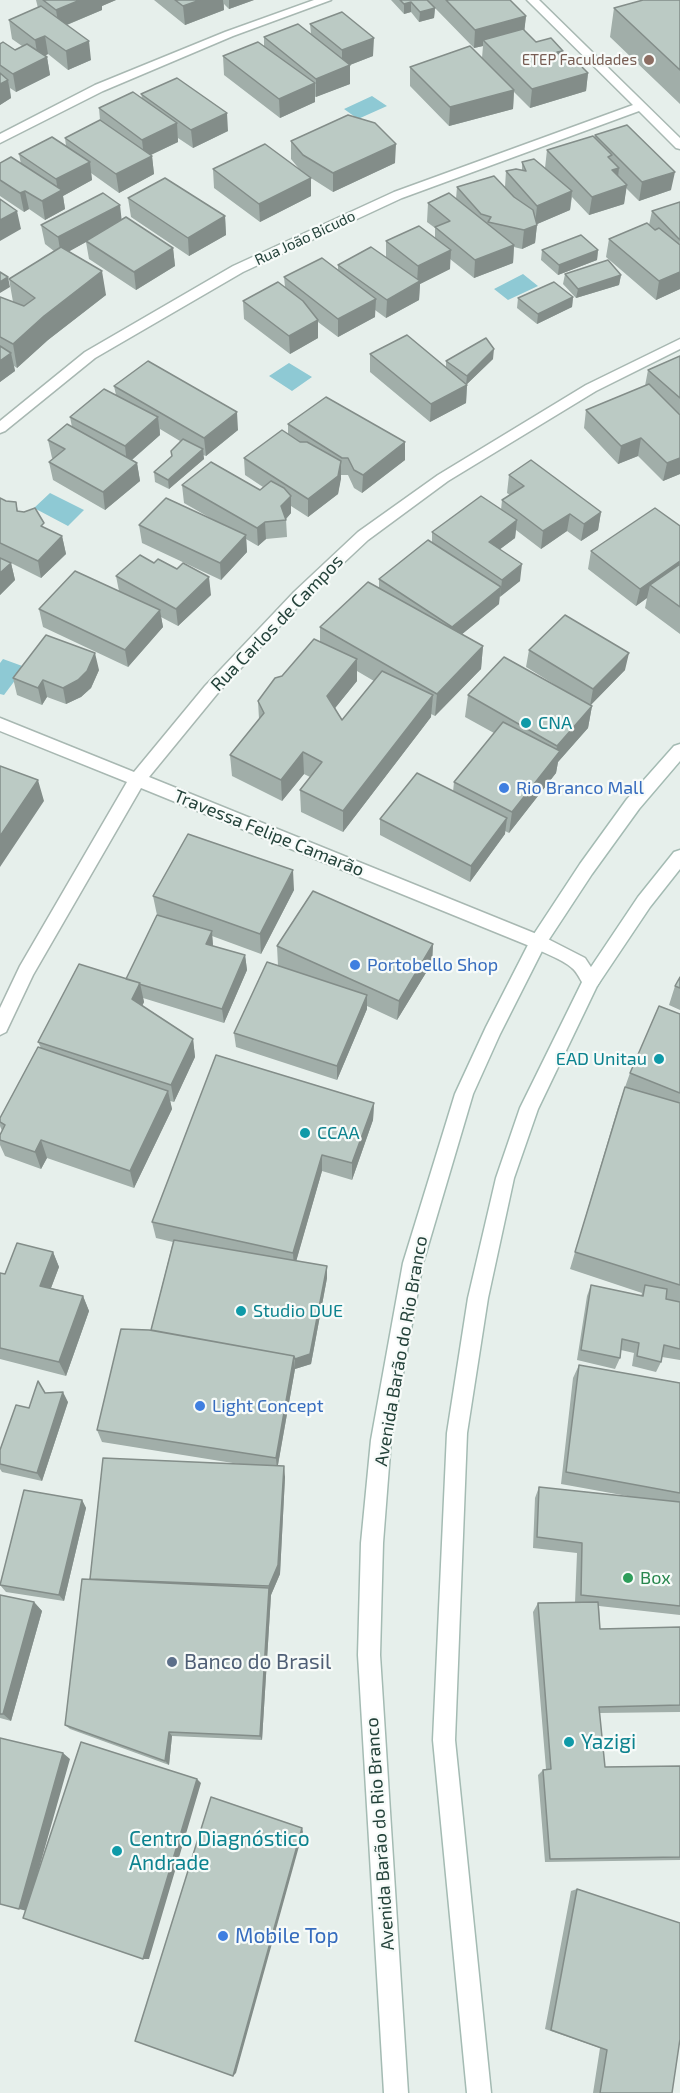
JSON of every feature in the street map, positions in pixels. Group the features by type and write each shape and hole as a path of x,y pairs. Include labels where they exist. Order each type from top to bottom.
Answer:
{"street":[{"path":"0,140 110,84 229,34 325,0"},
{"path":"534,0 680,145"},
{"name":"Rua João Bicudo","path":"0,428 90,355 238,269 398,195 640,107"},
{"name":"Rua Carlos de Campos","path":"0,1027 26,971 137,780 211,690 299,596 363,536 463,466 591,388 680,343"},
{"name":"Travessa Felipe Camarão","path":"0,724 538,942 579,963 591,981"},
{"name":"Avenida Barão do Rio Branco","path":"396,2093 369,1655 372,1544 381,1440 413,1263 464,1094 492,1032 538,942 586,869 633,804 680,750"},
{"path":"479,2093 444,1740 458,1433 478,1298 505,1178 529,1108 591,981 644,902 680,857"}],"water":[{"path":"372,96 387,106 358,119 344,109"},
{"path":"523,274 538,286 508,300 494,289"},
{"path":"289,363 312,377 292,391 269,376"},
{"path":"50,493 84,510 68,526 34,508"},
{"path":"3,659 25,667 4,695 0,694 0,663"}],"building":[{"path":"43,0 80,0 56,10"},
{"path":"175,0 200,0 183,6"},
{"path":"400,0 427,0 435,8 420,12 411,2 404,4"},
{"path":"446,0 510,0 526,16 475,30"},
{"path":"643,0 680,0 680,70 614,8"},
{"path":"41,6 89,41 66,51 45,36 35,40 9,20"},
{"path":"342,12 374,38 342,50 310,24"},
{"path":"298,24 350,65 316,79 264,37"},
{"path":"523,29 536,42 551,38 563,51 557,52 567,63 578,63 588,73 532,89 483,40"},
{"path":"3,42 15,50 27,44 47,57 13,74 0,65 0,44"},
{"path":"258,42 315,83 279,99 223,56"},
{"path":"470,46 514,90 450,107 410,67"},
{"path":"0,73 8,80 0,84"},
{"path":"177,78 227,113 191,130 141,94"},
{"path":"133,92 177,123 142,140 99,108"},
{"path":"348,115 375,123 396,144 333,173 303,155 291,141"},
{"path":"100,120 152,156 116,174 65,138"},
{"path":"627,125 675,172 642,182 595,135"},
{"path":"593,136 612,155 608,157 619,168 612,170 627,185 592,197 547,150"},
{"path":"52,137 90,162 56,179 19,154"},
{"path":"265,144 311,178 259,204 213,169"},
{"path":"11,157 62,190 42,201 25,191 20,193 0,180 0,163"},
{"path":"534,159 572,191 537,206 506,171 516,169 526,171 522,162"},
{"path":"494,176 514,197 533,210 537,225 524,230 488,222 491,217 481,214 457,187"},
{"path":"165,178 225,216 188,238 128,198"},
{"path":"103,193 120,205 58,237 41,225"},
{"path":"449,193 514,245 475,260 435,227 450,221 428,203"},
{"path":"0,199 17,211 0,220"},
{"path":"680,202 680,240 652,211"},
{"path":"126,217 173,248 134,272 86,241"},
{"path":"647,223 655,230 659,228 680,245 680,272 659,281 609,239"},
{"path":"419,226 451,250 418,266 386,241"},
{"path":"581,235 598,250 559,265 542,250"},
{"path":"61,247 102,271 44,316 13,344 0,337 0,297 24,306 35,298 9,279"},
{"path":"371,247 420,281 387,300 338,265"},
{"path":"322,258 376,299 338,319 284,277"},
{"path":"608,260 621,275 578,289 565,274"},
{"path":"0,272 8,277 0,282"},
{"path":"278,282 303,301 318,320 289,336 243,301"},
{"path":"554,282 573,297 538,314 518,298"},
{"path":"407,335 467,385 431,404 370,354"},
{"path":"486,338 494,349 467,376 446,361"},
{"path":"0,346 11,353 0,361"},
{"path":"680,356 680,398 648,370"},
{"path":"148,361 237,412 204,438 114,386"},
{"path":"649,384 680,415 680,458 667,463 641,438 621,446 586,410"},
{"path":"104,389 158,417 125,446 70,417"},
{"path":"326,397 405,442 363,475 354,470 348,458 342,458 288,424"},
{"path":"67,424 137,463 103,492 49,462 65,449 48,440"},
{"path":"282,430 300,442 307,442 341,461 338,476 308,499 244,458"},
{"path":"183,439 203,449 168,480 154,472 172,456 171,451"},
{"path":"531,460 601,512 584,524 570,514 543,531 502,500 524,486 509,475"},
{"path":"211,462 260,490 271,481 284,488 291,496 281,506 286,520 265,522 257,528 182,485"},
{"path":"481,496 517,520 489,542 522,564 502,580 432,532"},
{"path":"0,498 16,502 17,511 24,512 35,508 44,523 41,526 62,536 38,561 0,543"},
{"path":"166,498 246,535 220,563 139,525"},
{"path":"655,508 680,526 680,561 640,589 591,551"},
{"path":"428,540 501,587 452,627 379,579"},
{"path":"140,555 154,563 158,559 177,569 183,563 209,577 176,609 116,576"},
{"path":"0,558 11,563 0,573"},
{"path":"680,564 680,607 650,585"},
{"path":"75,571 160,610 125,650 39,609"},
{"path":"368,582 483,646 437,694 320,627"},
{"path":"565,615 629,653 593,689 529,650"},
{"path":"46,635 95,653 87,671 78,680 63,688 43,680 38,688 13,678"},
{"path":"314,639 357,659 327,696 342,720 382,671 433,695 343,811 300,790 322,762 303,752 281,780 230,755 264,713 258,701 275,678 282,676"},
{"path":"504,657 592,706 557,746 468,695"},
{"path":"503,722 560,751 512,812 454,782"},
{"path":"0,766 38,780 0,836"},
{"path":"417,773 507,818 471,866 380,819"},
{"path":"188,834 293,870 260,934 153,896"},
{"name":"Portobello Shop","path":"313,891 433,944 399,1001 277,946"},
{"path":"157,915 212,931 206,944 245,955 222,1009 126,979"},
{"path":"267,962 367,995 337,1066 234,1033"},
{"path":"79,964 140,983 132,999 193,1039 171,1085 38,1042"},
{"path":"680,977 680,988 675,986"},
{"name":"EAD Unitau","path":"659,1006 680,1014 680,1093 630,1073"},
{"path":"38,1047 168,1091 130,1171 41,1140 35,1152 0,1140 5,1125 0,1122 0,1118"},
{"path":"216,1055 374,1103 352,1163 322,1155 293,1253 152,1222"},
{"path":"625,1087 680,1103 680,1285 575,1252"},
{"name":"Studio DUE","path":"174,1240 327,1266 310,1354 295,1359 294,1356 151,1330"},
{"path":"17,1243 53,1252 40,1286 83,1296 59,1362 0,1348 0,1273 5,1274"},
{"path":"591,1285 643,1296 645,1285 667,1289 666,1299 680,1302 680,1349 664,1345 661,1362 637,1356 639,1343 622,1339 620,1358 581,1350"},
{"name":"Light Concept","path":"121,1329 149,1330 294,1356 276,1458 97,1430"},
{"path":"579,1365 680,1383 680,1493 566,1472"},
{"path":"38,1381 45,1393 63,1392 37,1473 0,1464 0,1450 16,1405 29,1408"},
{"path":"103,1458 284,1466 278,1565 269,1586 90,1579"},
{"name":"Box","path":"539,1487 680,1502 680,1606 581,1595 582,1543 537,1537"},
{"path":"24,1490 82,1500 59,1595 0,1585"},
{"name":"Banco do Brasil","path":"82,1579 269,1588 260,1736 169,1732 165,1761 65,1725"},
{"path":"0,1595 34,1602 3,1714 0,1714"},
{"name":"Yazigi","path":"598,1602 600,1629 680,1627 680,1705 599,1707 605,1767 680,1766 680,1857 550,1859 543,1770 551,1769 538,1603"},
{"path":"0,1738 63,1753 19,1909 0,1904"},
{"name":"Centro Diagnóstico Andrade","path":"81,1742 197,1779 143,1959 23,1918"},
{"name":"Mobile Top","path":"211,1797 302,1828 233,2076 135,2041"},
{"path":"577,1889 680,1923 680,2039 672,2093 600,2093 607,2050 551,2030"}],"place":[{"name":"ETEP Faculdades","path":"649,60"},
{"name":"CNA","path":"526,723"},
{"name":"Rio Branco Mall","path":"504,788"},
{"name":"Portobello Shop","path":"355,965"},
{"name":"EAD Unitau","path":"659,1059"},
{"name":"CCAA","path":"305,1133"},
{"name":"Studio DUE","path":"241,1311"},
{"name":"Light Concept","path":"200,1406"},
{"name":"Box","path":"628,1578"},
{"name":"Banco do Brasil","path":"172,1662"},
{"name":"Yazigi","path":"569,1742"},
{"name":"Centro Diagnóstico Andrade","path":"117,1851"},
{"name":"Mobile Top","path":"223,1936"}]}
